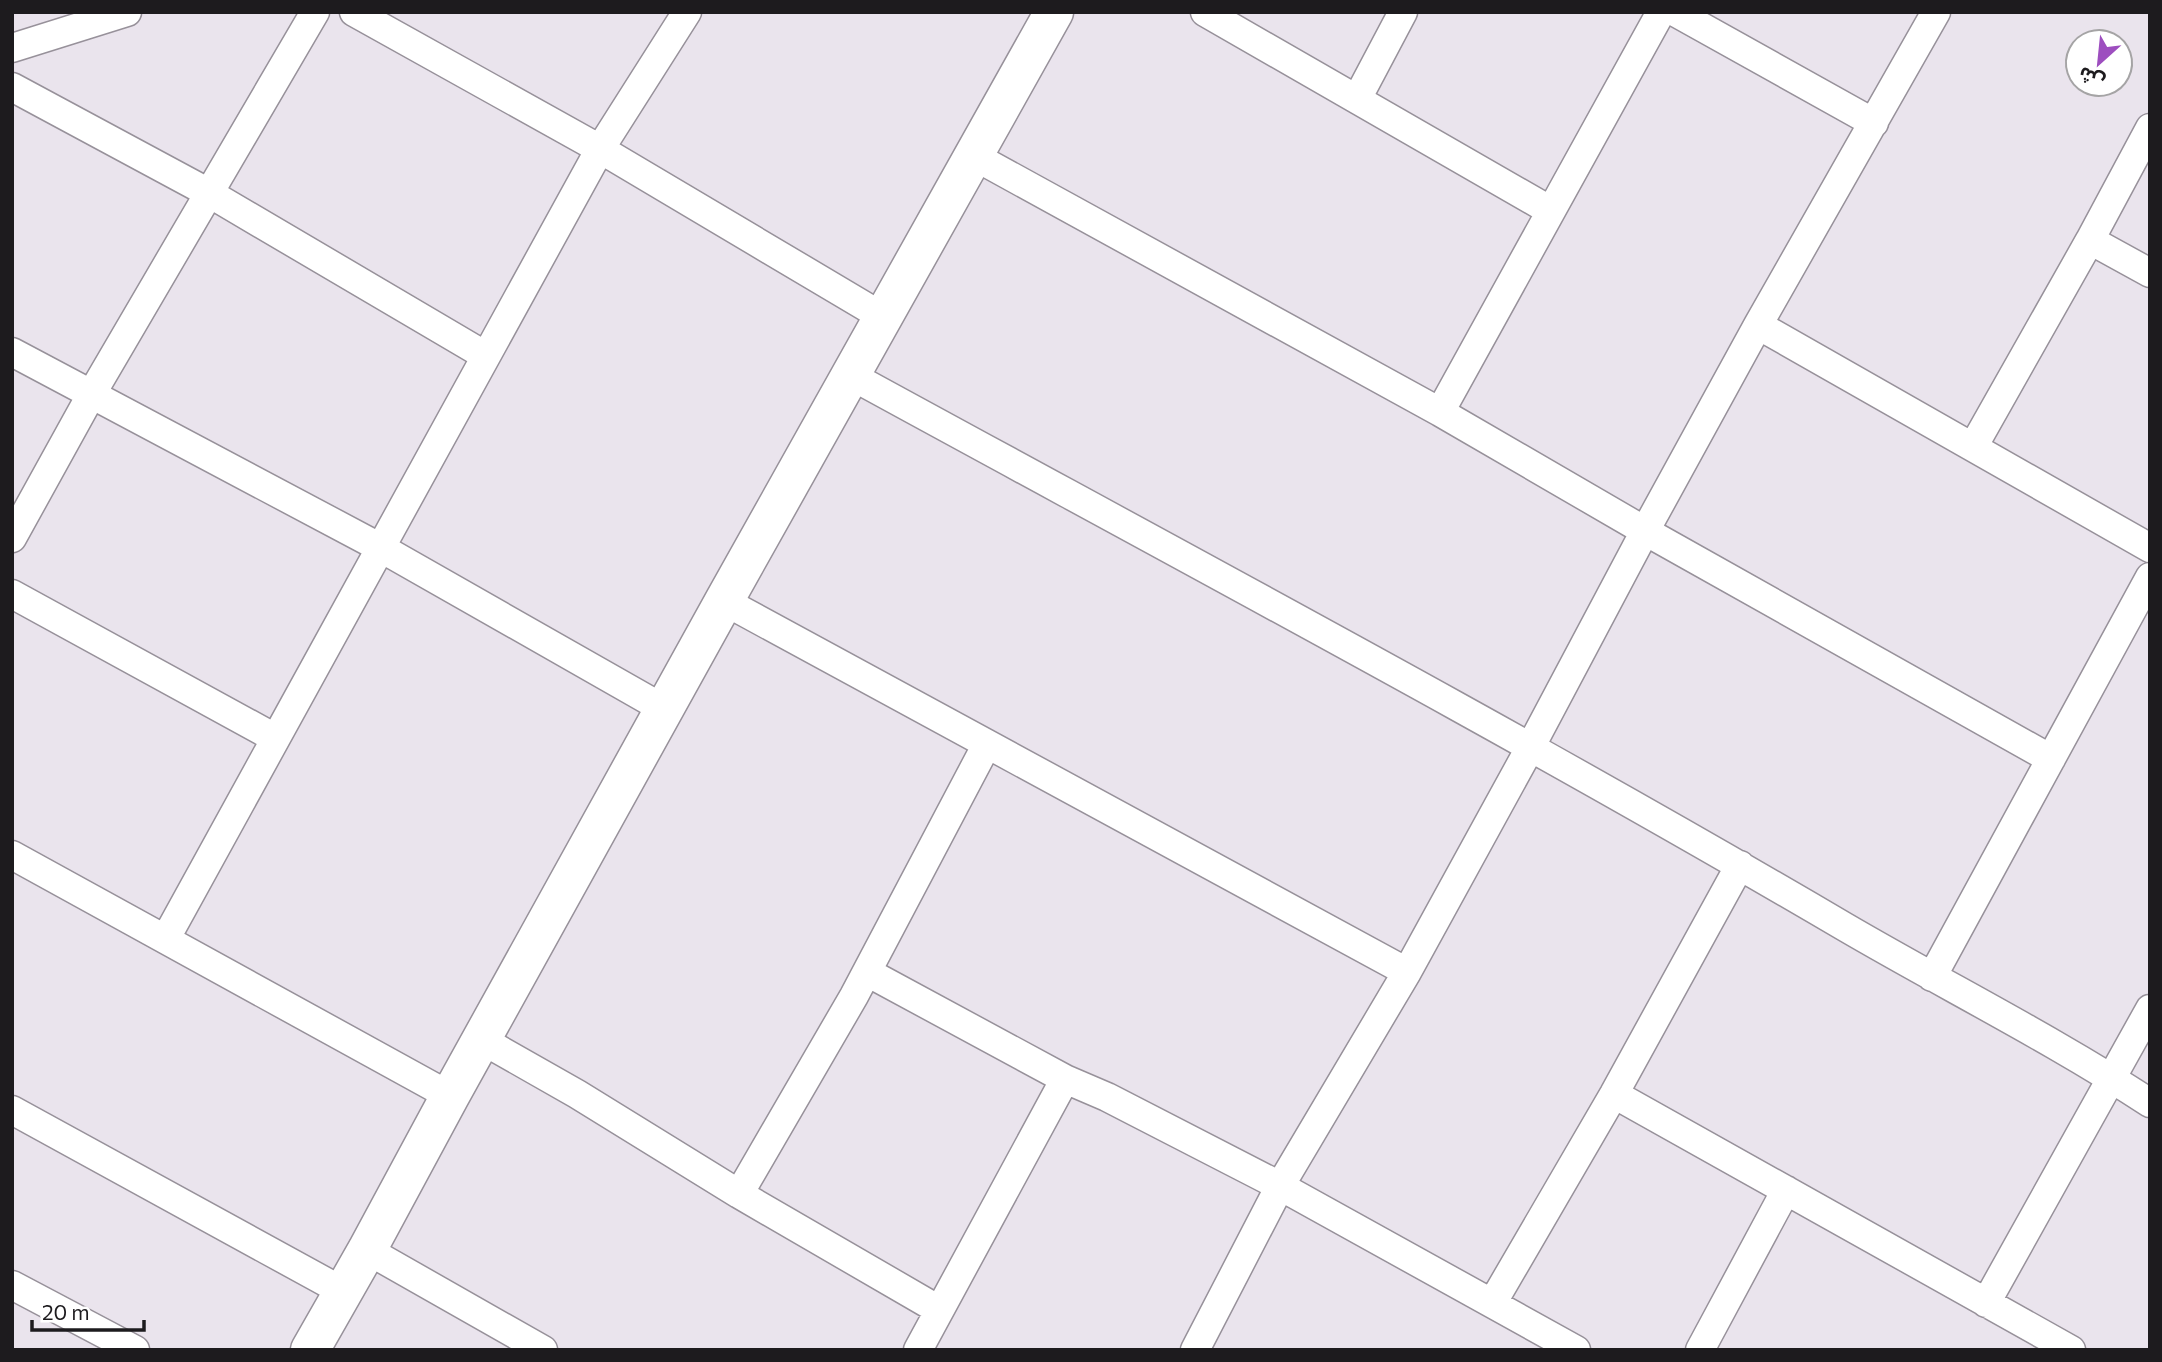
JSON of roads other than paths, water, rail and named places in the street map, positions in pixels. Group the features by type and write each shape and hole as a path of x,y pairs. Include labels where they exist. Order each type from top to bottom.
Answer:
{"main road":[{"path":"310,1350 724,601 1054,12"}],"street":[{"path":"12,48 127,12"},
{"path":"12,537 91,395 314,12"},
{"path":"354,12 600,149 883,317"},
{"path":"166,938 600,149 687,12"},
{"path":"1205,12 1551,211"},
{"path":"1357,99 1403,12"},
{"path":"1440,412 1661,12"},
{"path":"1675,12 1874,122"},
{"path":"1195,1350 1280,1186 1407,972 1758,325 1936,12"},
{"path":"12,87 209,193 486,356"},
{"path":"1973,447 2150,128"},
{"path":"974,156 1440,412 1645,531 2051,759"},
{"path":"2090,240 2150,273"},
{"path":"1758,325 2150,548"},
{"path":"12,352 380,548 664,709"},
{"path":"850,375 1531,746 1931,977 2112,1078 2150,1103"},
{"path":"1931,977 2150,577"},
{"path":"12,594 275,738"},
{"path":"724,601 1407,972"},
{"path":"739,1194 867,972 987,744"},
{"path":"12,855 450,1096"},
{"path":"1493,1303 1615,1094 1740,865"},
{"path":"867,972 1065,1079 1107,1097 1280,1186 1576,1350"},
{"path":"1986,1303 2150,1009"},
{"path":"482,1040 939,1310"},
{"path":"918,1350 1065,1079"},
{"path":"1615,1094 2071,1350"},
{"path":"12,1110 344,1292"},
{"path":"1700,1350 1786,1190"},
{"path":"367,1250 543,1350"},
{"path":"12,1285 135,1350"}]}
